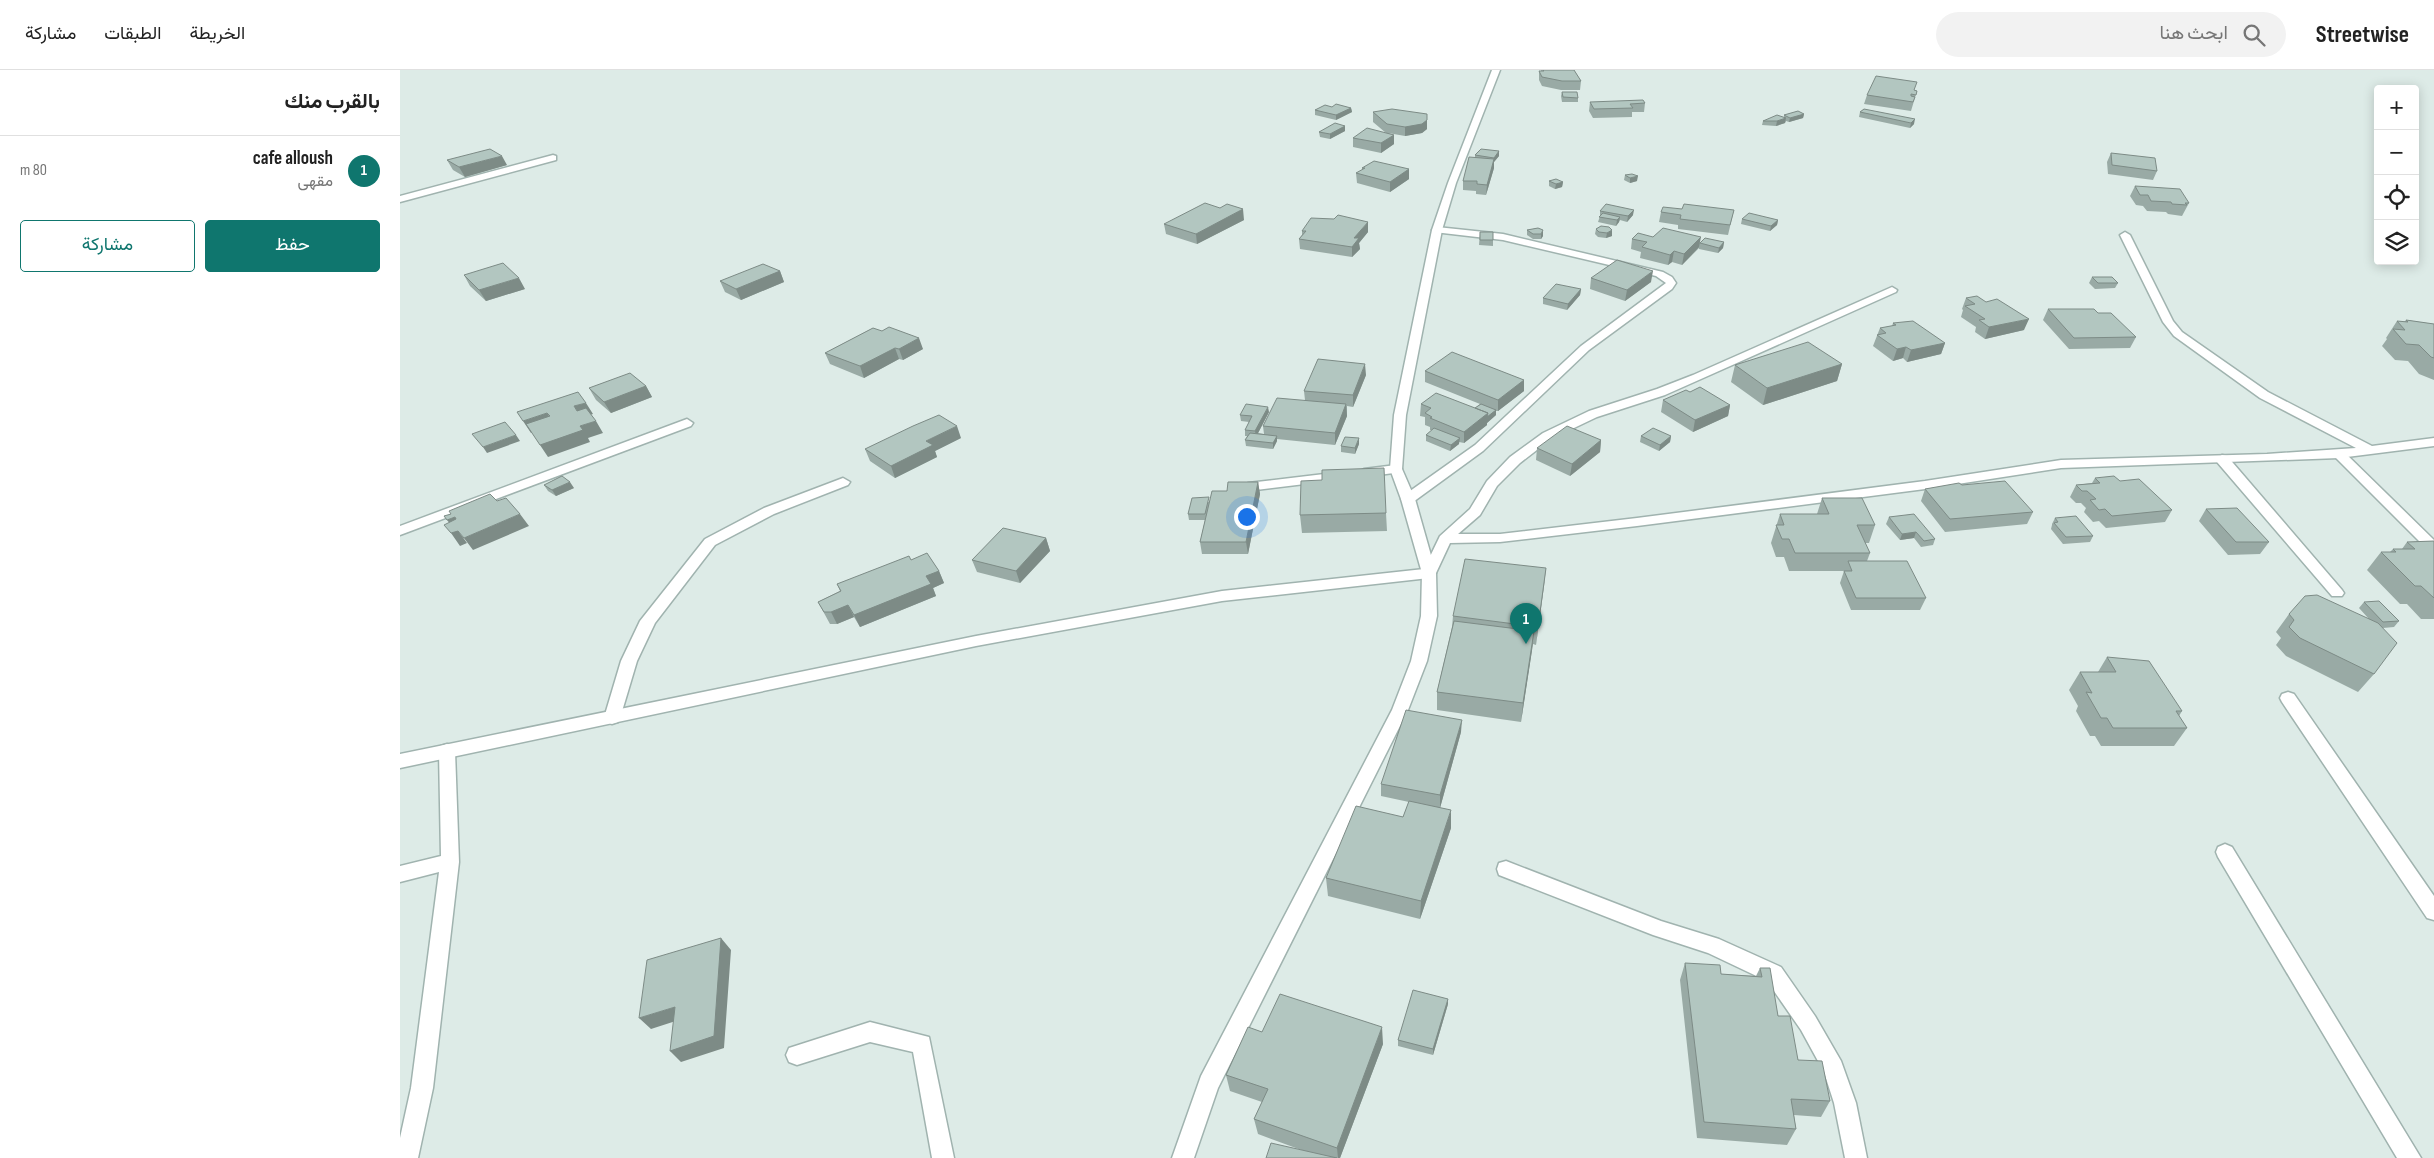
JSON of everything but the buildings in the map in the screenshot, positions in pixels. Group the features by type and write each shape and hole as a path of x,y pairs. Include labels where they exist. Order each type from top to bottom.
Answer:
{"street":[{"path":"1184,1158 1208,1084 1400,710 1418,661 1430,616 1429,573 1408,499 1396,469 1400,415 1437,230 1452,183 1496,70"},
{"path":"400,199 553,158"},
{"path":"1408,499 1451,470 1479,448 1585,348 1668,288 1671,283 1668,278 1659,274 1503,238 1437,230"},
{"path":"2125,235 2168,322 2178,334 2264,395 2368,449"},
{"path":"1429,573 1445,539 1475,512 1492,484 1515,460 1547,436 1593,414 1688,380 1892,290"},
{"path":"400,531 687,423"},
{"path":"1445,539 1500,538 1637,522 1925,485 2061,464 2339,454 2434,442"},
{"path":"2339,454 2434,548"},
{"path":"2222,459 2338,593"},
{"path":"1248,487 1396,469"},
{"path":"612,718 629,661 648,621 710,542 769,511 844,482"},
{"path":"400,761 612,718 976,640 1222,596 1429,573"},
{"path":"2288,698 2434,912"},
{"path":"406,1158 422,1088 450,862 447,751"},
{"path":"2225,852 2410,1158"},
{"path":"400,874 450,862"},
{"path":"1506,869 1660,929 1712,945 1774,974 1808,1023 1833,1068 1845,1104 1856,1158"},
{"path":"797,1055 870,1032 922,1044 943,1158"}],"place":[{"name":"cafe alloush","path":"1526,644"}]}
